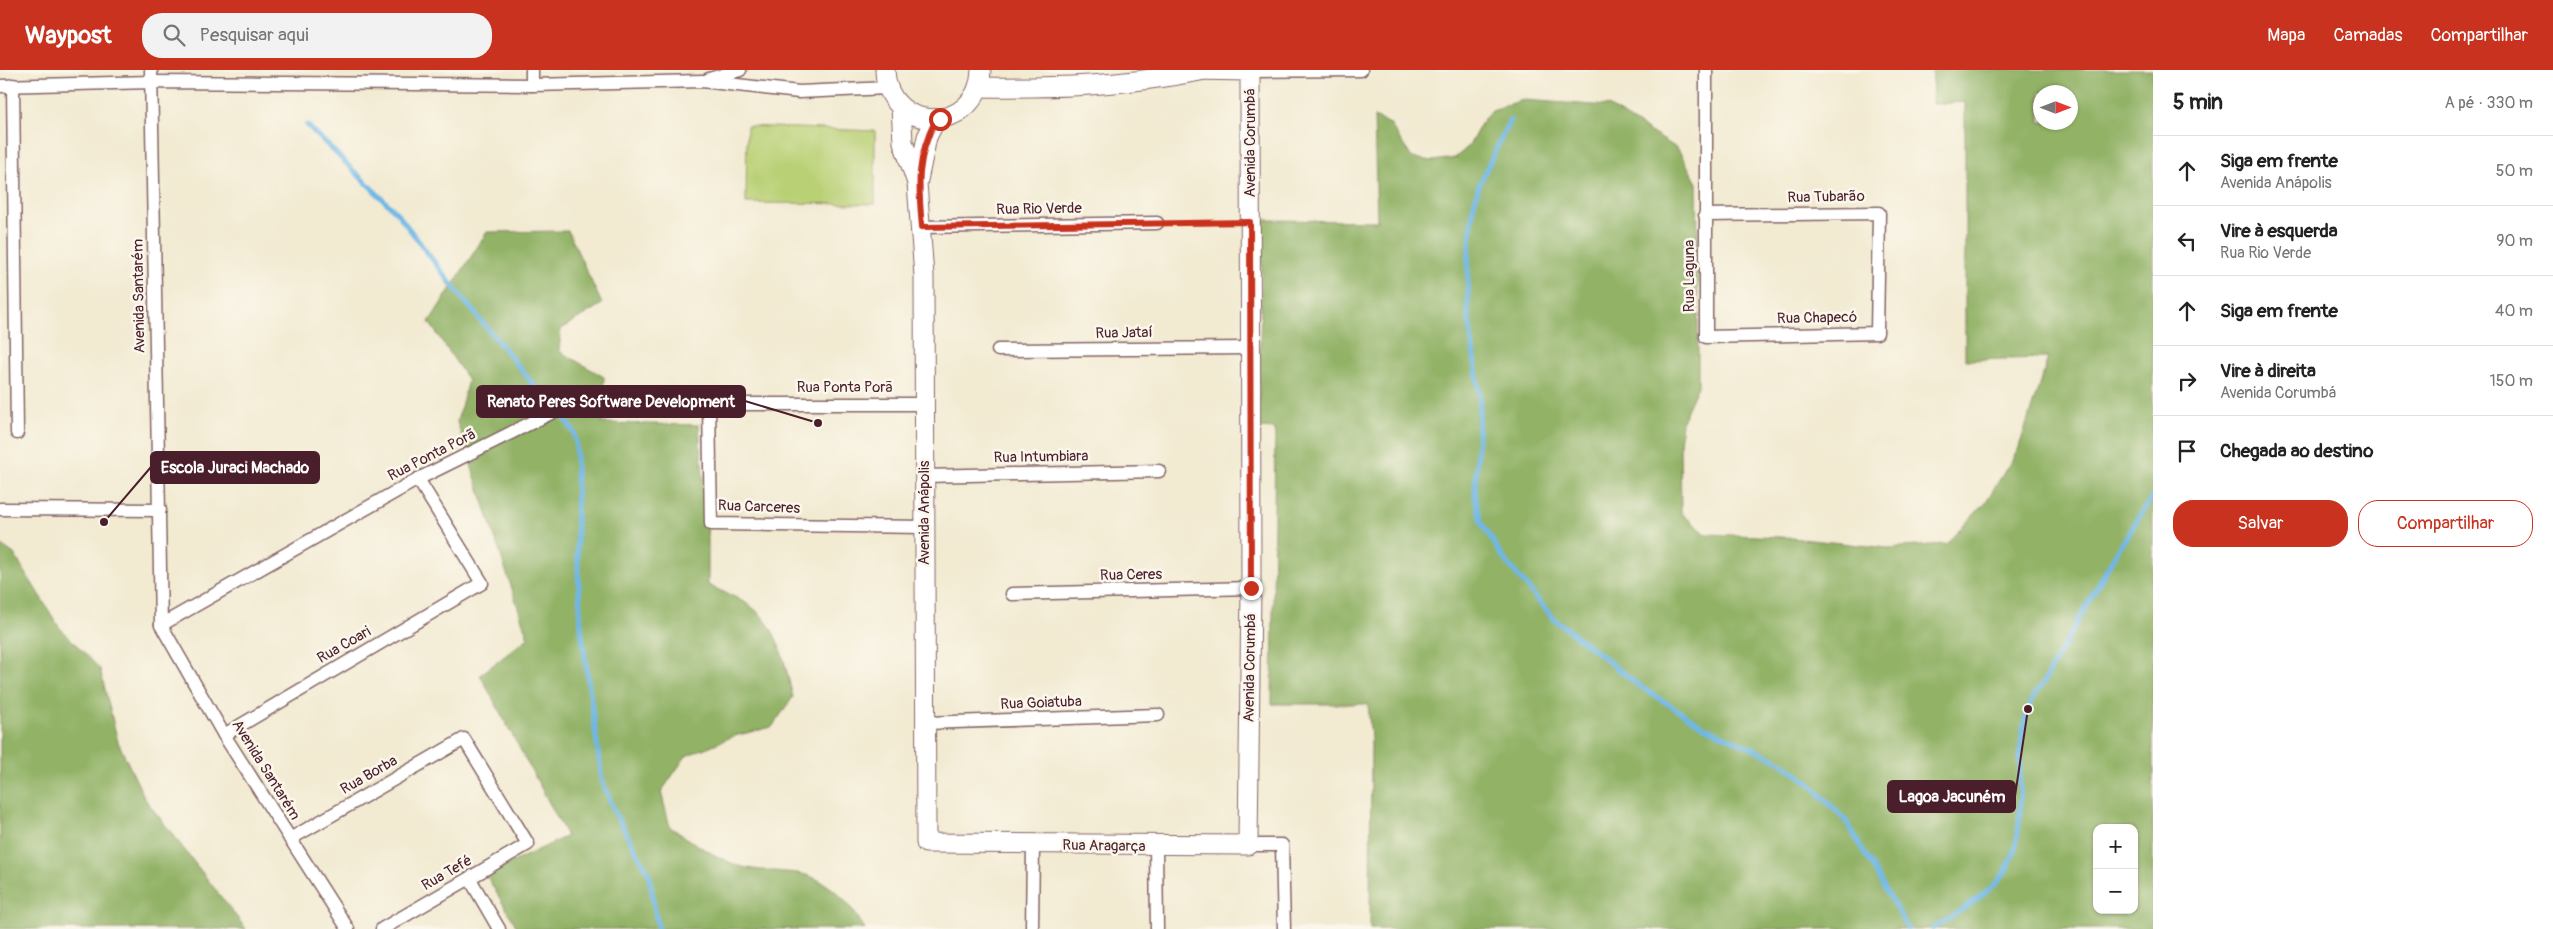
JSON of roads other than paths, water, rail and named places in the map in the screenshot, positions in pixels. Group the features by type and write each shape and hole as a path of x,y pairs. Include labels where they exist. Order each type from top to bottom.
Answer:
{"street":[{"path":"532,70 532,85"},
{"path":"702,81 740,70"},
{"path":"17,432 6,86 151,76 532,85 702,81 799,92 886,79 901,107 919,118 936,119 960,111 971,101 980,78 1080,87 1148,82 1196,71 1361,70"},
{"name":"Rua Laguna","path":"1706,70 1706,337"},
{"name":"Avenida Corumbá","path":"1248,845 1251,588 1250,71"},
{"name":"Avenida Santarém","path":"151,76 161,625 224,735 348,929"},
{"name":"Avenida Anápolis","path":"901,107 903,142 918,184 924,276 926,843"},
{"name":"Avenida Anápolis","path":"918,184 927,137 936,119"},
{"name":"Rua Tubarão","path":"1705,215 1880,213 1880,280"},
{"name":"Rua Rio Verde","path":"922,227 1157,223"},
{"name":"Rua Chapecó","path":"1706,337 1877,333 1880,280"},
{"name":"Rua Jataí","path":"998,350 1250,348"},
{"name":"Rua Ponta Porã","path":"161,625 418,479 557,410 708,404 923,404"},
{"name":"Rua Carceres","path":"708,404 711,524 924,527"},
{"name":"Rua Intumbiara","path":"924,476 1159,471"},
{"name":"Rua Coari","path":"224,735 482,584 418,479"},
{"path":"0,509 160,510"},
{"name":"Rua Ceres","path":"1012,594 1251,588"},
{"name":"Rua Goiatuba","path":"926,723 1158,716"},
{"name":"Rua Borba","path":"290,839 464,739 528,844"},
{"name":"Rua Aragarça","path":"926,843 1156,846 1282,845 1284,929"},
{"name":"Rua Tefé","path":"382,929 528,844"},
{"path":"1032,929 1033,845"},
{"path":"1156,846 1157,929"},
{"path":"470,879 499,929"}],"waterway":[{"path":"1510,120 1479,185 1473,208 1468,262 1468,313 1480,398 1475,496 1481,522 1503,558 1553,618 1641,687 1703,726 1780,761 1809,783 1846,821 1908,929"},
{"path":"307,125 397,213 455,289 547,401"},
{"path":"564,418 574,432 576,443 577,547 581,628 602,780 615,813 649,874 658,929"},
{"path":"1933,929 1982,896 2005,872 2014,851 2019,827 2023,728 2030,705 2116,553 2153,495"}],"place":[{"name":"Renato Peres Software Development","path":"818,423"},
{"name":"Escola Juraci Machado","path":"104,522"},
{"name":"Lagoa Jacuném","path":"2028,709"}]}
